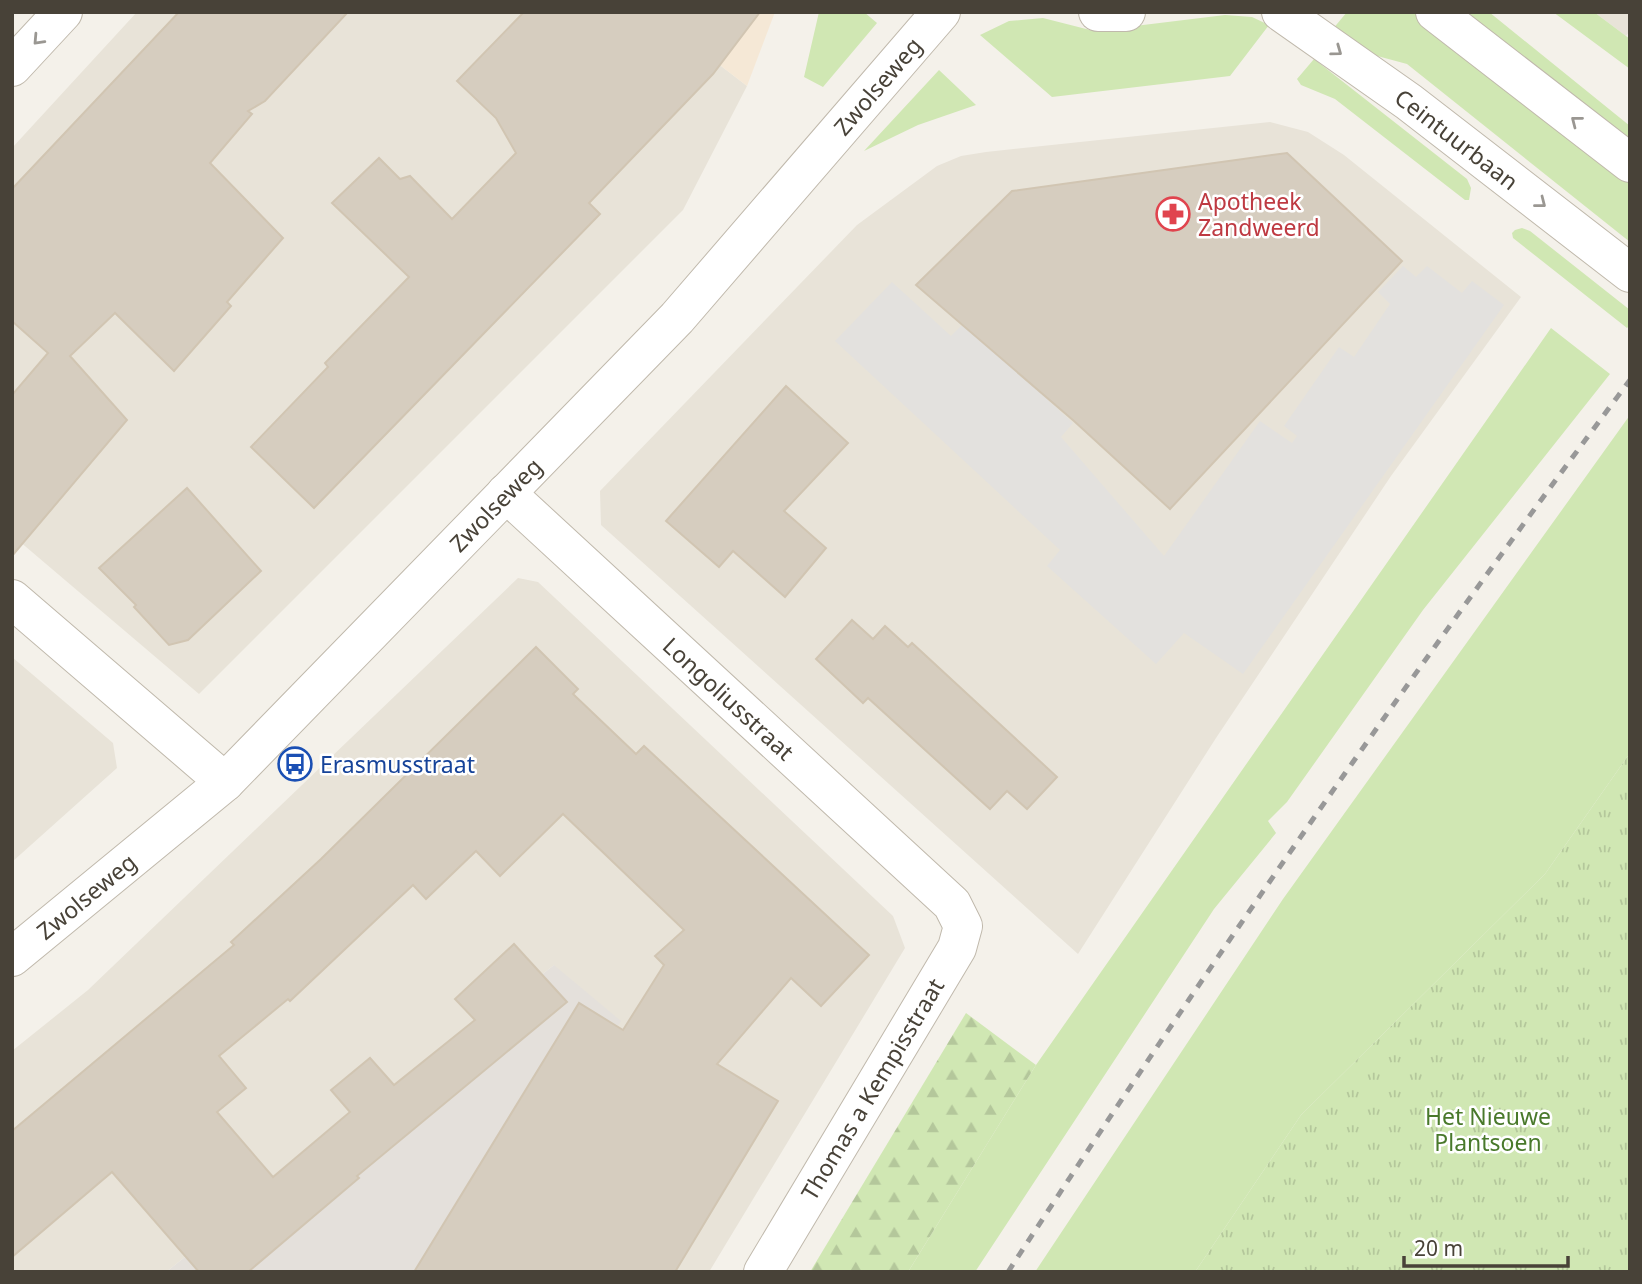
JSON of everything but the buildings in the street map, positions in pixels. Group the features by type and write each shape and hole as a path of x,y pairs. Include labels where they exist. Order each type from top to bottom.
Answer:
{"street":[{"path":"12,67 63,12"},
{"name":"Zwolseweg","path":"12,957 225,782 677,318 941,12"},
{"path":"1098,12 1126,12"},
{"name":"Ceintuurbaan","path":"1281,12 1409,102 1630,273"},
{"path":"1436,12 1630,163"},
{"name":"Longoliusstraat","path":"506,493 953,904"},
{"path":"12,599 225,782"},
{"name":"Thomas a Kempisstraat","path":"762,1272 957,948 963,926 953,904"}],"shaded area":[{"path":"137,12 651,12 747,86 683,210 199,694 12,535 12,148"},
{"path":"651,12 775,12 747,86"},
{"path":"1594,12 1630,12 1630,31 1626,36"},
{"path":"1270,122 1308,132 1344,155 1521,297 1391,476 1216,738 1078,954 601,525 600,491 857,225 937,166 961,156 986,152"},
{"path":"1403,266 1416,277 1427,266 1462,293 1472,281 1504,305 1243,674 1184,633 1156,664 1047,566 1060,550 835,341 892,282 951,336 964,323 1073,423 1061,437 1164,556 1260,421 1292,443 1297,436 1284,426 1339,347 1354,357 1390,304 1378,292"},
{"path":"518,578 538,582 893,916 905,948 709,1272 470,1272 554,965 166,1272 12,1272 12,1051 88,990"},
{"path":"12,657 113,743 117,768 12,862"},
{"path":"554,965 621,1021 470,1272 166,1272"}],"green space":[{"path":"819,12 864,12 877,23 823,87 804,77"},
{"path":"1347,12 1416,12 1630,182 1630,242 1407,64 1355,50 1332,30"},
{"path":"1463,12 1489,12 1630,126 1630,145"},
{"path":"1553,12 1594,12 1630,39 1630,69"},
{"path":"1225,15 1252,17 1269,25 1230,76 1052,97 980,35 1009,21 1043,18 1094,31"},
{"path":"1314,59 1467,179 1471,188 1469,200 1465,200 1335,99 1301,85 1297,79"},
{"path":"939,70 976,105 918,125 864,151"},
{"path":"1522,228 1530,231 1630,310 1630,325 1627,328 1513,238 1512,233"},
{"path":"1551,328 1610,374 1423,610 1287,802 1268,821 1276,833 1214,909 975,1272 908,1272 1036,1065"},
{"path":"1630,415 1630,753 1545,874 1301,1115 1195,1272 1035,1272 1283,899"},
{"name":"Het Nieuwe Plantsoen","path":"1630,753 1630,1272 1195,1272 1301,1115 1545,874"},
{"path":"966,1013 1036,1065 908,1272 810,1272"}],"railway":[{"path":"1008,1272 1158,1045 1312,821 1469,599 1630,380"}],"place":[{"name":"Apotheek Zandweerd","path":"1173,214"},
{"name":"Erasmusstraat","path":"295,764"}]}
